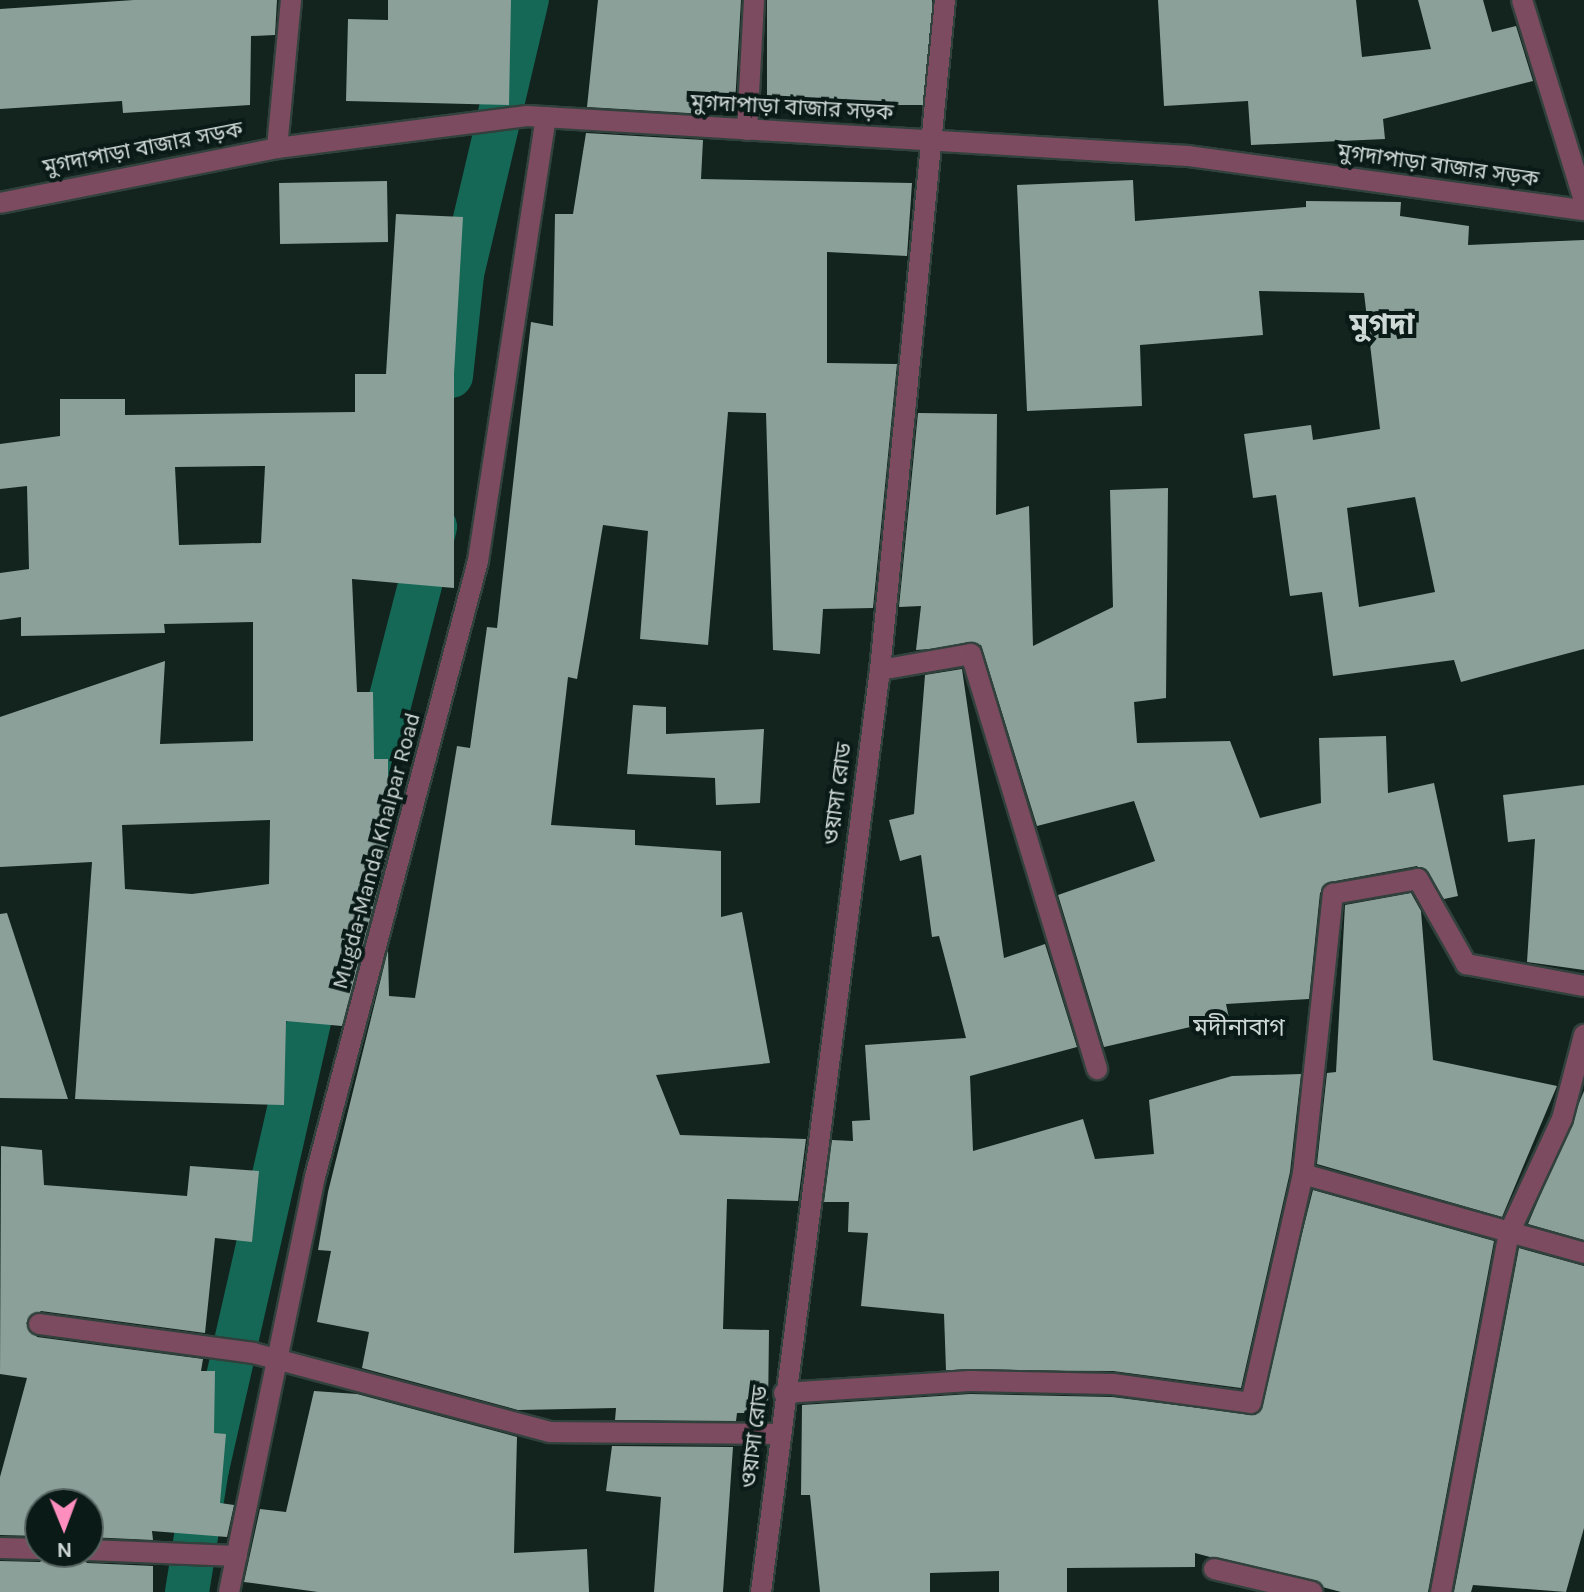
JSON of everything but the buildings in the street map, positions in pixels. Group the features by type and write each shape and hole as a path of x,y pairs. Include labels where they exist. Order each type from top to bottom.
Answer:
{"street":[{"path":"277,148 291,0"},
{"path":"747,130 754,0"},
{"name":"ওয়াসা রোড","path":"761,1592 784,1393 880,670 935,140 945,0"},
{"path":"1522,0 1584,200"},
{"name":"মুগদাপাড়া বাজার সড়ক","path":"0,203 277,148 536,117 1188,156 1584,210"},
{"name":"Mugda-Manda Khalpar Road","path":"229,1592 274,1362 315,1177 478,561 536,117"},
{"path":"880,670 971,654 1097,1069"},
{"path":"784,1393 970,1381 1113,1384 1251,1403 1303,1174 1333,894 1418,879 1466,964 1584,986"},
{"path":"1441,1592 1509,1233 1562,1119 1584,1035"},
{"path":"1303,1174 1584,1253"},
{"path":"39,1324 253,1353 274,1362 550,1432 780,1434"},
{"path":"0,1548 24,1549"},
{"path":"104,1551 237,1556"},
{"path":"1214,1569 1312,1592"}],"waterway":[{"path":"451,376 462,274 527,0"},
{"path":"360,817 435,527"},
{"path":"187,1592 207,1469 322,965"}],"district":[{"name":"মুগদা","path":"1382,324"},
{"name":"মদীনাবাগ","path":"1239,1028"}]}
